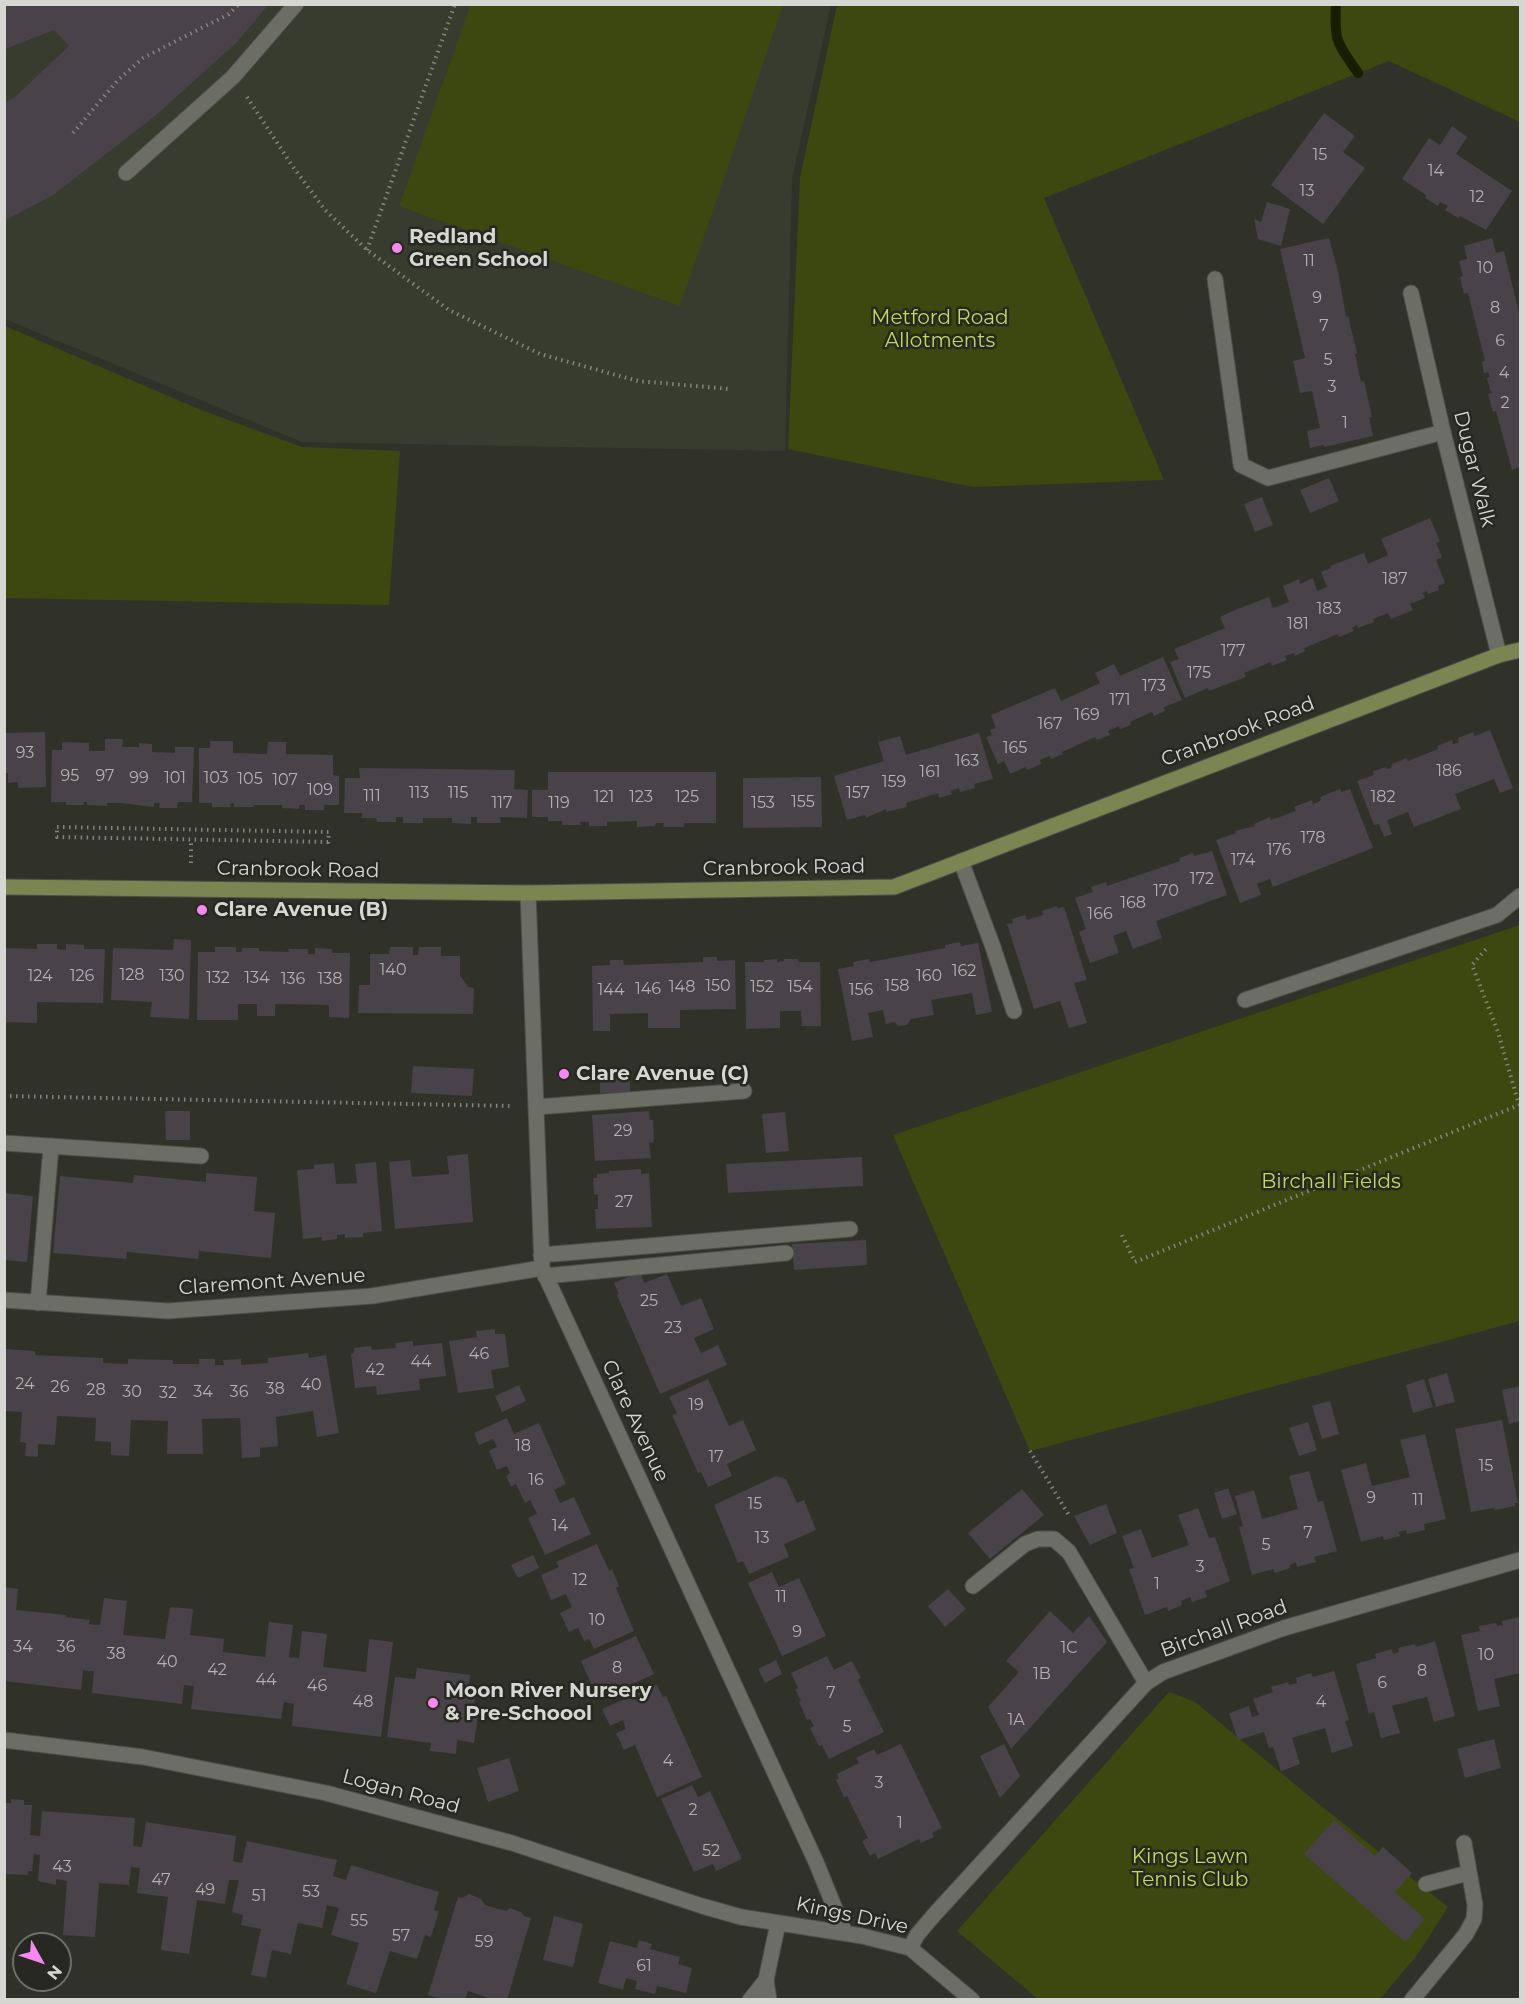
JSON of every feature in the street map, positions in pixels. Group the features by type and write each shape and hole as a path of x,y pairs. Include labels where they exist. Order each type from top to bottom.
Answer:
{"main road":[{"name":"Cranbrook Road","path":"4,887 528,893 894,887 1499,655 1521,650"}],"street":[{"path":"126,173 233,77 296,4"},
{"path":"1215,279 1241,465 1268,478 1443,432"},
{"name":"Dugar Walk","path":"1411,293 1499,655"},
{"path":"960,861 993,947 1014,1011"},
{"name":"Clare Avenue","path":"528,893 543,1266 816,1862 845,1933"},
{"path":"1245,1000 1497,915 1521,896"},
{"path":"537,1107 744,1091"},
{"path":"4,1143 201,1156"},
{"path":"38,1303 51,1146"},
{"path":"543,1266 850,1229"},
{"path":"543,1266 786,1253"},
{"name":"Claremont Avenue","path":"4,1300 179,1310 372,1296 543,1266"},
{"path":"973,1586 1025,1544 1038,1539 1054,1539 1069,1552 1146,1683"},
{"name":"Birchall Road","path":"910,1948 917,1935 934,1915 1146,1683 1163,1672 1284,1628 1521,1560"},
{"name":"Logan Road","path":"4,1740 143,1757 326,1793 512,1843 702,1906 741,1917 778,1923"},
{"path":"1412,2000 1466,1935 1474,1919 1475,1905 1464,1843"},
{"path":"1426,1884 1468,1873"},
{"path":"770,2000 766,1980 778,1923"},
{"name":"Kings Drive","path":"778,1923 845,1933 910,1948 972,2000"},
{"path":"750,2000 766,1980"}],"path":[{"path":"73,133 118,80 142,58 228,14 238,4"},
{"path":"367,250 455,4"},
{"path":"233,77 325,210 367,250 449,310 540,354 638,381 730,389"},
{"path":"57,827 329,832 328,842 57,837 57,827"},
{"path":"1122,1235 1135,1262 1519,1105 1498,1032 1472,965 1486,949 1494,945"},
{"path":"4,1096 537,1107"}],"shaded area":[{"name":"Redland Green School","path":"84,5 831,5 792,178 785,451 302,442 5,319 5,50 54,30"}],"green space":[{"path":"471,4 783,5 680,306 399,206"},
{"name":"Metford Road Allotments","path":"837,5 1520,5 1520,122 1389,61 1044,198 1164,480 973,487 788,449 800,178"},
{"path":"5,326 201,410 302,447 400,451 389,605 5,598"},
{"name":"Birchall Fields","path":"1520,925 1520,1321 1030,1451 893,1135"},
{"name":"Kings Lawn Tennis Club","path":"1169,1692 1195,1702 1448,1907 1418,1954 1380,1999 1038,1999 957,1931"}],"building":[{"path":"4,4 269,4 236,43 155,116 53,195 4,221 4,103 16,96 69,46 54,30 4,50"},
{"path":"1324,113 1355,136 1343,152 1365,168 1323,224 1271,185"},
{"path":"1452,126 1467,137 1456,154 1512,191 1486,230 1460,216 1458,218 1445,210 1448,206 1440,202 1438,206 1402,179 1429,138 1440,145"},
{"path":"1267,202 1290,209 1281,246 1258,239 1254,219 1261,222"},
{"path":"1329,238 1338,271 1346,317 1348,316 1357,353 1355,354 1361,382 1364,381 1372,417 1369,418 1373,436 1310,448 1307,431 1320,428 1312,391 1300,393 1293,361 1305,358 1280,249"},
{"path":"1492,238 1496,253 1504,251 1520,317 1520,467 1512,470 1496,411 1493,412 1488,394 1493,393 1487,378 1490,377 1488,372 1484,373 1482,362 1485,361 1468,293 1464,294 1460,277 1463,276 1459,261 1467,259 1464,246"},
{"path":"1329,478 1339,501 1310,513 1300,490"},
{"path":"1262,497 1273,525 1255,532 1244,504"},
{"path":"1430,518 1440,541 1436,543 1442,557 1436,560 1445,583 1438,586 1439,590 1428,594 1427,591 1423,593 1425,598 1410,604 1413,610 1391,619 1388,613 1373,619 1374,622 1358,628 1357,625 1352,628 1354,631 1339,637 1338,634 1304,648 1305,651 1295,656 1294,653 1285,656 1287,660 1272,666 1271,662 1244,673 1246,677 1209,691 1208,688 1185,698 1170,662 1179,659 1174,649 1225,628 1220,617 1235,610 1269,597 1273,608 1289,602 1283,586 1299,579 1300,584 1313,578 1317,591 1327,587 1321,572 1331,568 1330,566 1364,553 1368,564 1388,555 1381,539"},
{"path":"1163,657 1182,700 1164,707 1165,711 1154,716 1152,712 1130,722 1131,725 1120,729 1119,726 1108,731 1110,735 1097,740 1095,737 1051,759 1050,756 1044,758 1040,760 1041,764 1027,770 1026,767 1010,774 1004,761 998,764 986,737 992,735 990,730 996,728 991,715 1055,688 1061,701 1100,683 1095,673 1114,664 1120,676"},
{"path":"1490,730 1513,788 1500,793 1494,779 1455,794 1461,809 1414,827 1408,812 1387,820 1392,834 1384,837 1379,824 1374,825 1357,781 1374,775 1373,771 1386,767 1386,769 1391,768 1392,764 1407,758 1408,761 1438,749 1437,746 1452,740 1453,744 1457,743 1458,738 1473,732 1475,736"},
{"path":"45,732 46,787 18,788 18,782 8,783 8,773 4,773 4,733"},
{"path":"979,733 993,779 974,784 975,788 960,792 959,788 951,791 952,794 939,798 938,793 906,803 907,807 887,812 886,809 866,818 865,815 847,820 834,776 884,761 878,742 900,736 906,755"},
{"path":"105,739 123,739 122,747 139,747 139,743 152,744 152,752 175,753 175,747 194,747 192,802 178,802 177,808 159,808 160,803 154,803 154,807 121,803 107,803 107,806 87,805 87,802 84,802 84,805 66,805 66,802 51,802 52,750 62,750 62,742 89,743 89,751 105,751"},
{"path":"210,741 233,741 233,753 267,754 268,742 286,742 286,754 333,755 333,775 339,776 339,805 324,805 324,810 305,810 305,805 299,805 299,809 282,808 282,805 234,807 234,803 230,804 231,807 212,807 212,803 199,803 199,748 210,748"},
{"path":"359,768 515,770 514,789 528,790 527,818 500,817 501,823 477,823 477,817 471,817 471,824 452,823 452,818 423,818 423,823 403,823 403,817 396,817 396,822 377,822 376,818 362,818 362,813 344,813 345,778 360,778"},
{"path":"548,772 716,772 716,823 684,823 684,827 663,827 664,823 656,823 655,826 637,827 637,821 607,822 607,826 589,826 589,822 580,822 581,825 562,825 562,821 548,821 548,817 532,817 532,790 548,790"},
{"path":"821,777 822,827 743,828 743,778"},
{"path":"1340,789 1342,792 1350,789 1373,848 1273,887 1270,879 1257,884 1261,895 1240,903 1216,840 1236,833 1235,831 1255,826 1254,824 1270,817 1271,820 1296,811 1294,807 1312,800 1313,804 1318,802 1321,800 1320,797"},
{"path":"1212,851 1227,895 1156,921 1162,938 1133,949 1126,931 1113,936 1119,953 1090,963 1079,932 1086,929 1075,898 1093,892 1091,887 1106,882 1107,886 1180,861 1179,858 1193,853 1194,856"},
{"path":"1057,906 1057,908 1064,907 1087,980 1074,983 1087,1023 1069,1028 1060,1001 1034,1009 1007,924 1013,923 1012,919 1025,915 1027,920 1043,915 1042,911"},
{"path":"174,939 191,940 189,1019 150,1017 152,1002 111,1000 113,948 173,950"},
{"path":"960,942 961,946 978,943 992,1012 976,1015 972,993 931,1000 934,1015 911,1019 907,1025 899,1026 894,1022 886,1024 883,1010 868,1013 873,1037 852,1041 838,969 854,966 853,962 869,959 870,962 945,948 945,945"},
{"path":"37,944 57,944 57,949 66,950 66,944 84,945 84,949 105,949 103,1003 37,1002 37,1023 4,1022 4,948 37,949"},
{"path":"215,947 236,947 236,952 242,952 242,948 289,952 288,949 308,949 308,954 315,954 315,948 332,949 332,953 350,953 349,1018 329,1017 329,1005 275,1004 275,1016 257,1016 257,1004 238,1004 238,1020 197,1020 198,952 215,952"},
{"path":"390,947 413,947 413,955 418,955 419,947 441,947 441,956 460,956 460,975 468,987 474,988 473,1014 358,1013 359,985 370,985 370,954 389,954"},
{"path":"703,957 717,957 717,961 735,960 736,1009 680,1010 680,1028 648,1028 648,1013 610,1014 610,1031 593,1031 592,966 610,965 610,960 623,960 624,965 703,962"},
{"path":"777,959 777,962 784,961 784,959 798,959 798,962 820,962 821,1026 802,1026 801,1011 780,1011 780,1028 746,1029 745,962"},
{"path":"413,1066 474,1069 472,1096 411,1093"},
{"path":"630,1073 630,1092 600,1093 600,1074"},
{"path":"165,1111 190,1111 190,1140 166,1140"},
{"path":"649,1111 650,1120 653,1120 654,1142 649,1143 651,1158 595,1161 592,1115"},
{"path":"785,1112 789,1151 766,1153 762,1114"},
{"path":"468,1154 473,1222 395,1229 389,1162 410,1160 412,1177 449,1174 447,1156"},
{"path":"862,1157 863,1186 728,1193 726,1164"},
{"path":"376,1162 382,1231 363,1233 363,1237 345,1238 345,1234 337,1235 337,1239 322,1241 322,1237 303,1239 297,1170 314,1169 314,1165 334,1163 336,1184 357,1183 355,1164"},
{"path":"641,1169 641,1174 649,1173 652,1227 596,1229 595,1209 598,1209 598,1194 594,1195 593,1178 597,1178 597,1174 609,1173 609,1171"},
{"path":"206,1173 257,1177 254,1211 275,1213 271,1258 199,1251 198,1259 127,1252 126,1259 53,1253 60,1176 133,1183 134,1175 206,1182"},
{"path":"4,1193 33,1196 27,1262 4,1260"},
{"path":"866,1240 867,1265 794,1270 792,1244"},
{"path":"640,1272 644,1283 667,1274 681,1306 701,1298 714,1329 694,1338 701,1353 718,1345 727,1365 660,1394 617,1295 619,1294 614,1283"},
{"path":"495,1329 495,1334 505,1334 509,1367 491,1370 494,1388 458,1393 449,1341 477,1337 476,1331"},
{"path":"413,1341 413,1346 442,1343 446,1376 419,1379 420,1390 377,1395 376,1386 355,1388 351,1354 354,1353 354,1348 371,1346 372,1350 396,1348 395,1343"},
{"path":"4,1349 35,1351 35,1355 103,1358 103,1363 128,1364 128,1359 173,1360 173,1364 199,1364 199,1359 215,1359 215,1365 224,1365 223,1360 241,1359 241,1365 268,1363 268,1358 308,1353 309,1358 326,1355 339,1433 317,1437 313,1411 276,1417 278,1446 260,1448 260,1457 242,1458 240,1418 202,1419 203,1454 167,1454 168,1421 131,1420 129,1456 111,1455 111,1442 95,1441 96,1418 57,1416 55,1445 38,1444 38,1457 25,1456 26,1443 20,1442 22,1412 4,1411"},
{"path":"1447,1373 1455,1402 1436,1407 1428,1379"},
{"path":"708,1379 729,1426 743,1420 756,1450 727,1464 732,1476 708,1487 701,1472 698,1473 672,1415 677,1413 669,1397"},
{"path":"1424,1379 1433,1407 1413,1413 1406,1385"},
{"path":"519,1385 526,1401 502,1412 495,1396"},
{"path":"1520,1386 1520,1421 1509,1424 1502,1390"},
{"path":"1330,1401 1339,1434 1322,1439 1312,1406"},
{"path":"507,1418 514,1434 539,1423 566,1484 554,1490 560,1503 574,1497 591,1534 545,1555 528,1518 537,1514 530,1500 525,1503 516,1484 511,1487 506,1476 510,1473 507,1466 497,1470 489,1451 497,1447 493,1439 479,1445 474,1433"},
{"path":"1502,1420 1518,1503 1515,1503 1515,1506 1495,1510 1494,1508 1471,1512 1455,1429"},
{"path":"1308,1422 1317,1450 1299,1456 1289,1428"},
{"path":"1425,1434 1446,1519 1424,1524 1425,1530 1407,1534 1406,1530 1399,1532 1400,1536 1384,1540 1383,1536 1361,1542 1341,1470 1366,1463 1372,1486 1410,1477 1400,1440"},
{"path":"1309,1471 1318,1502 1323,1501 1337,1551 1314,1557 1316,1562 1297,1567 1296,1562 1290,1565 1290,1568 1275,1573 1273,1569 1252,1575 1239,1527 1243,1526 1235,1496 1254,1490 1262,1519 1298,1509 1289,1476"},
{"path":"776,1476 786,1479 797,1503 804,1500 816,1530 784,1544 789,1557 749,1574 743,1561 738,1563 714,1505"},
{"path":"1228,1488 1237,1514 1222,1519 1214,1493"},
{"path":"1022,1489 1044,1515 990,1559 968,1533"},
{"path":"1106,1504 1117,1533 1090,1545 1074,1516"},
{"path":"1198,1508 1209,1538 1215,1537 1230,1581 1205,1591 1207,1597 1192,1602 1190,1597 1181,1601 1182,1605 1168,1611 1167,1607 1145,1615 1129,1569 1134,1568 1122,1536 1141,1529 1152,1558 1189,1545 1178,1515"},
{"path":"597,1544 609,1571 612,1569 619,1586 616,1588 634,1631 594,1649 589,1639 584,1641 578,1628 569,1632 560,1613 572,1607 566,1594 551,1600 541,1575 559,1567 556,1562"},
{"path":"533,1555 539,1568 518,1578 511,1565"},
{"path":"772,1572 779,1587 799,1578 826,1636 782,1656 748,1583"},
{"path":"4,1587 18,1589 16,1610 66,1615 66,1617 90,1620 89,1624 94,1625 100,1625 104,1598 127,1601 123,1635 165,1639 170,1607 193,1609 190,1635 224,1639 223,1652 265,1657 269,1622 293,1625 289,1657 299,1658 302,1631 327,1634 323,1667 366,1672 369,1639 393,1642 381,1737 292,1726 294,1704 284,1702 281,1719 191,1709 194,1686 184,1685 182,1704 92,1693 94,1671 83,1670 81,1690 4,1681"},
{"path":"948,1589 966,1609 945,1627 928,1606"},
{"path":"1050,1611 1073,1633 1089,1616 1107,1642 1011,1749 988,1707 1019,1672 1006,1661"},
{"path":"1519,1617 1520,1673 1494,1679 1500,1706 1478,1711 1461,1635 1480,1631 1479,1626 1496,1623 1497,1626 1503,1625 1502,1621"},
{"path":"636,1636 654,1674 598,1700 581,1661"},
{"path":"1435,1641 1455,1716 1434,1722 1427,1697 1392,1706 1400,1733 1381,1738 1374,1712 1369,1714 1356,1664 1376,1658 1375,1654 1392,1649 1393,1654 1399,1652 1398,1648 1415,1644 1416,1647"},
{"path":"827,1656 834,1670 852,1661 861,1678 858,1680 884,1732 829,1759 810,1728 814,1726 810,1719 807,1720 799,1702 801,1701 795,1689 798,1688 791,1673"},
{"path":"776,1660 782,1674 765,1683 758,1669"},
{"name":"Moon River Nursery & Pre-Schoool","path":"417,1668 470,1675 468,1691 476,1692 473,1714 478,1715 474,1743 457,1740 456,1754 430,1751 431,1743 387,1737 395,1677 415,1679"},
{"path":"1334,1671 1349,1720 1345,1721 1353,1746 1332,1753 1325,1728 1292,1738 1300,1764 1281,1771 1273,1747 1269,1748 1264,1732 1238,1740 1229,1713 1249,1706 1252,1717 1259,1715 1253,1699 1273,1692 1271,1687 1288,1682 1289,1685 1297,1683 1296,1678 1311,1673 1313,1677"},
{"path":"657,1685 663,1697 666,1696 702,1777 657,1797 635,1745 624,1750 616,1733 626,1729 623,1720 610,1726 602,1709"},
{"path":"1494,1739 1501,1768 1465,1778 1457,1749"},
{"path":"901,1744 942,1828 932,1833 934,1837 921,1843 919,1839 878,1859 875,1853 870,1856 862,1841 868,1838 847,1796 844,1797 836,1780 839,1778 837,1774 859,1763 856,1758 874,1749 877,1755"},
{"path":"1004,1744 1020,1776 1000,1798 980,1756"},
{"path":"509,1758 519,1791 488,1802 477,1768"},
{"path":"692,1785 698,1797 710,1791 742,1859 716,1871 713,1864 694,1872 661,1799"},
{"path":"11,1799 24,1800 24,1805 32,1805 30,1835 40,1836 42,1811 135,1818 133,1846 142,1847 146,1822 236,1836 233,1861 242,1863 247,1841 337,1860 333,1876 346,1880 351,1865 439,1892 434,1910 439,1911 431,1937 425,1935 417,1959 390,1951 376,1993 346,1984 359,1943 331,1935 339,1908 327,1905 322,1928 298,1923 291,1954 272,1950 266,1978 251,1975 261,1929 241,1925 243,1915 232,1912 239,1880 229,1880 225,1904 197,1900 189,1954 161,1950 168,1897 137,1893 140,1868 131,1867 129,1885 99,1883 95,1937 72,1936 72,1932 63,1932 67,1881 56,1879 56,1885 38,1881 40,1855 34,1854 32,1871 28,1871 28,1875 4,1874 4,1803 11,1803"},
{"path":"1334,1820 1375,1856 1383,1847 1412,1873 1395,1892 1425,1919 1405,1942 1304,1854"},
{"path":"469,1894 481,1899 485,1905 506,1911 510,1908 531,1918 507,2000 494,2000 468,1991 465,2000 444,2000 428,1995 458,1897 462,1898"},
{"path":"554,1916 583,1924 573,1967 543,1960"},
{"path":"639,1940 652,1944 650,1949 680,1957 678,1964 692,1968 686,1993 657,1986 655,1994 635,1989 637,1981 626,1978 623,1990 598,1983 610,1941 637,1948"}],"waterway":[{"path":"1336,4 1338,42 1358,73"}],"place":[{"name":"Redland Green School","path":"397,248"},
{"name":"Clare Avenue (B)","path":"202,910"},
{"name":"Clare Avenue (C)","path":"564,1074"},
{"name":"Moon River Nursery & Pre-Schoool","path":"433,1703"}]}
